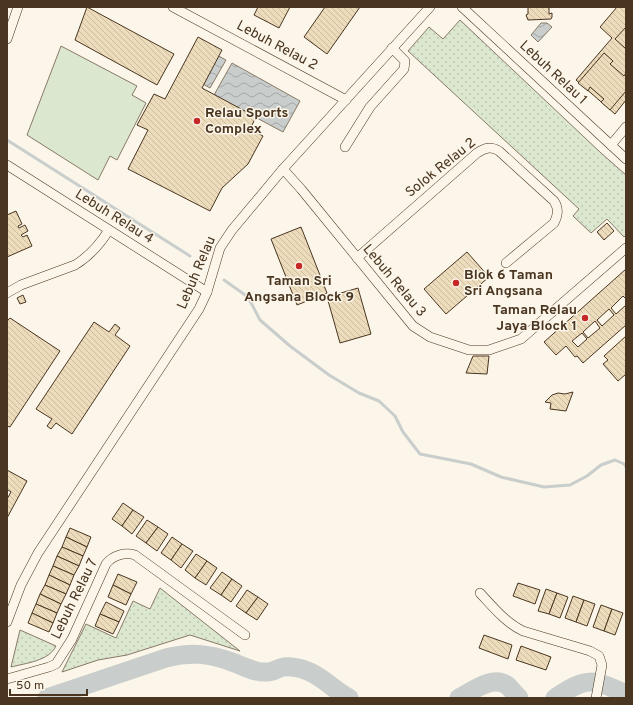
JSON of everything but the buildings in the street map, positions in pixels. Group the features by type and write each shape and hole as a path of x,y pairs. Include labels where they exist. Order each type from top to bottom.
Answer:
{"street":[{"path":"7,40 18,7"},
{"name":"Lebuh Relau 2","path":"173,7 346,100"},
{"name":"Lebuh Relau","path":"7,622 21,585 38,552 79,488 188,326 207,292 220,248 232,230 283,169 430,7"},
{"name":"Lebuh Relau 1","path":"462,7 626,159"},
{"path":"345,147 370,107 404,69 405,62 392,48"},
{"path":"611,145 626,127"},
{"name":"Solok Relau 2","path":"357,258 478,153 489,148 499,151 554,201 558,210 554,223 506,263"},
{"name":"Lebuh Relau 4","path":"7,165 207,292"},
{"name":"Lebuh Relau 3","path":"283,169 413,326 420,332 430,337 459,348 468,350 489,350 521,339 626,248"},
{"path":"7,293 21,285 75,265 84,260 102,241 109,230"},
{"name":"Lebuh Relau 7","path":"7,679 56,664 72,639 106,564 108,561 127,553 135,555 245,635"},
{"path":"480,593 509,623 516,628 590,650 599,656 602,665 596,694"}],"green space":[{"path":"460,20 626,175 626,235 624,237 607,219 591,233 573,216 579,209 408,51 429,27 443,39"},
{"path":"61,46 137,86 132,95 146,103 117,160 110,156 98,180 27,135"},
{"path":"160,588 240,651 190,635 127,655 98,660 62,672 86,624 116,638 133,601 150,609"},
{"path":"20,630 56,646 53,651 43,658 30,663 11,667"}],"water":[{"path":"541,23 547,23 552,27 538,42 531,35"},
{"path":"200,46 226,60 210,88 185,74"},
{"path":"232,63 300,101 283,132 214,95"}],"waterway":[{"path":"7,140 190,256"},
{"path":"224,280 248,297 260,320 290,346 329,375 359,393 379,401 395,416 403,432 420,454 471,464 501,477 544,487 570,485 587,476 601,465 615,460 624,464 626,467"},
{"path":"47,698 166,658 191,654 215,657 262,672 284,667 300,669 323,679 349,698"},
{"path":"459,698 483,685 496,682 508,686 519,698"},
{"path":"555,698 574,686 589,682 605,685 626,694"}],"place":[{"name":"Relau Sports Complex","path":"197,121"},
{"name":"Taman Sri Angsana Block 9","path":"299,266"},
{"name":"Blok 6 Taman Sri Angsana","path":"456,283"},
{"name":"Taman Relau Jaya Block 1","path":"585,318"}]}
